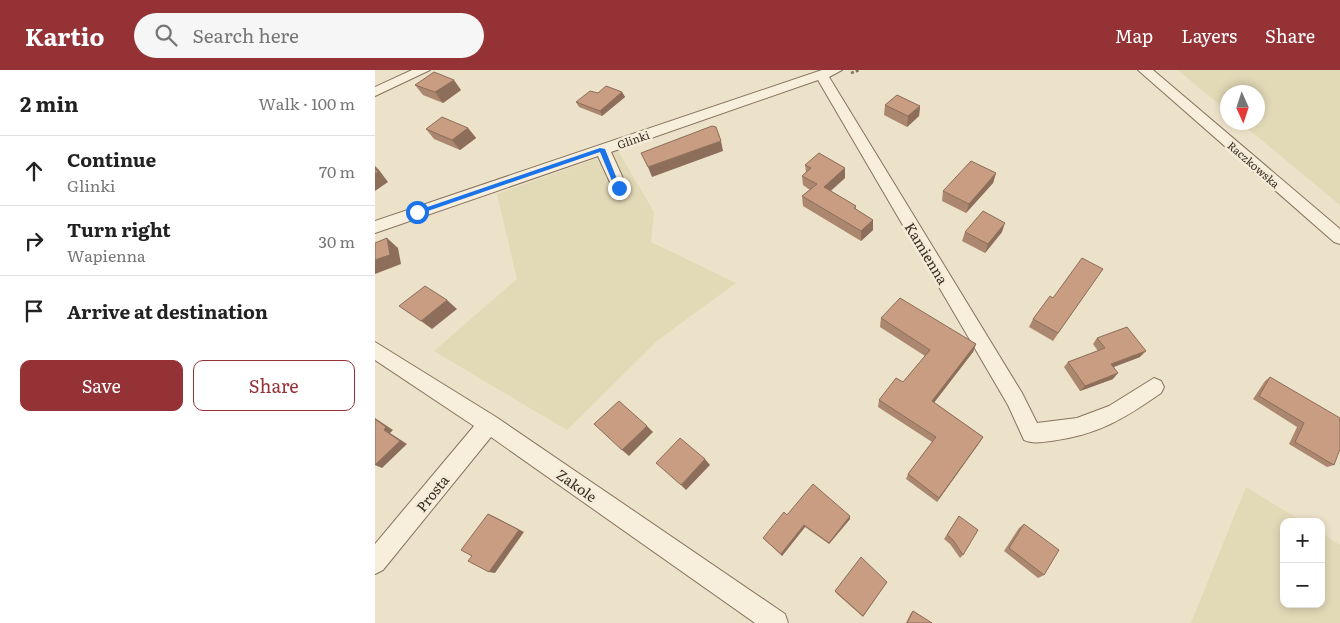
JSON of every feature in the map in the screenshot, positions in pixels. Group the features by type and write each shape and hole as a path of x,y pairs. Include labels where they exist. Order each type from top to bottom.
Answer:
{"street":[{"path":"375,92 423,70"},
{"name":"Raczkowska","path":"1145,70 1340,238"},
{"name":"Glinki","path":"375,227 828,72"},
{"name":"Kamienna","path":"828,72 1015,399 1031,433 1077,428 1115,413 1154,387"},
{"path":"602,149 619,188"},
{"name":"Zakole","path":"375,350 489,424 776,623"},
{"name":"Prosta","path":"375,562 489,424"}],"shaded area":[{"path":"1178,70 1340,70 1340,205 1249,130 1265,130 1265,85 1220,85 1220,105"},
{"path":"618,151 654,212 651,242 736,283 658,340 567,430 434,351 517,279 497,194"},
{"path":"1246,487 1296,518 1280,518 1280,608 1325,608 1325,536 1340,545 1340,623 1191,623"}],"building":[{"path":"434,72 454,80 435,92 415,85"},
{"path":"606,86 622,92 600,111 576,102 590,91 598,93"},
{"path":"897,95 920,106 908,116 885,105"},
{"path":"442,117 468,128 452,140 426,129"},
{"path":"712,126 716,127 721,141 648,167 641,153"},
{"path":"819,153 845,168 824,187 856,206 854,208 873,220 861,231 802,196 817,184 802,176 811,168 805,165"},
{"path":"971,161 996,173 969,204 943,191"},
{"path":"983,211 1005,223 988,244 965,232"},
{"path":"387,238 390,255 375,260 375,243"},
{"path":"1082,258 1103,269 1058,333 1033,319 1050,296 1053,298"},
{"path":"425,286 447,300 421,321 399,306"},
{"path":"900,298 976,344 932,401 983,437 939,498 908,474 936,437 879,400 896,378 903,382 930,350 881,318"},
{"path":"1127,327 1146,351 1111,364 1118,373 1085,386 1068,362 1105,348 1097,338"},
{"path":"1270,377 1340,418 1340,449 1334,465 1295,442 1304,423 1259,396"},
{"path":"619,401 647,426 622,450 594,424"},
{"path":"375,419 386,427 384,430 400,441 375,465"},
{"path":"680,438 705,459 681,485 656,463"},
{"path":"813,484 850,516 829,543 804,525 781,554 763,538 784,512 787,515"},
{"path":"488,514 519,530 489,572 468,561 472,556 461,550"},
{"path":"959,516 978,530 963,555 953,540 947,535"},
{"path":"1024,524 1059,550 1044,575 1009,548"},
{"path":"861,557 887,582 863,616 835,591"},
{"path":"913,611 932,623 907,623"}],"route":[{"path":"417,212 602,149 619,188"}]}
